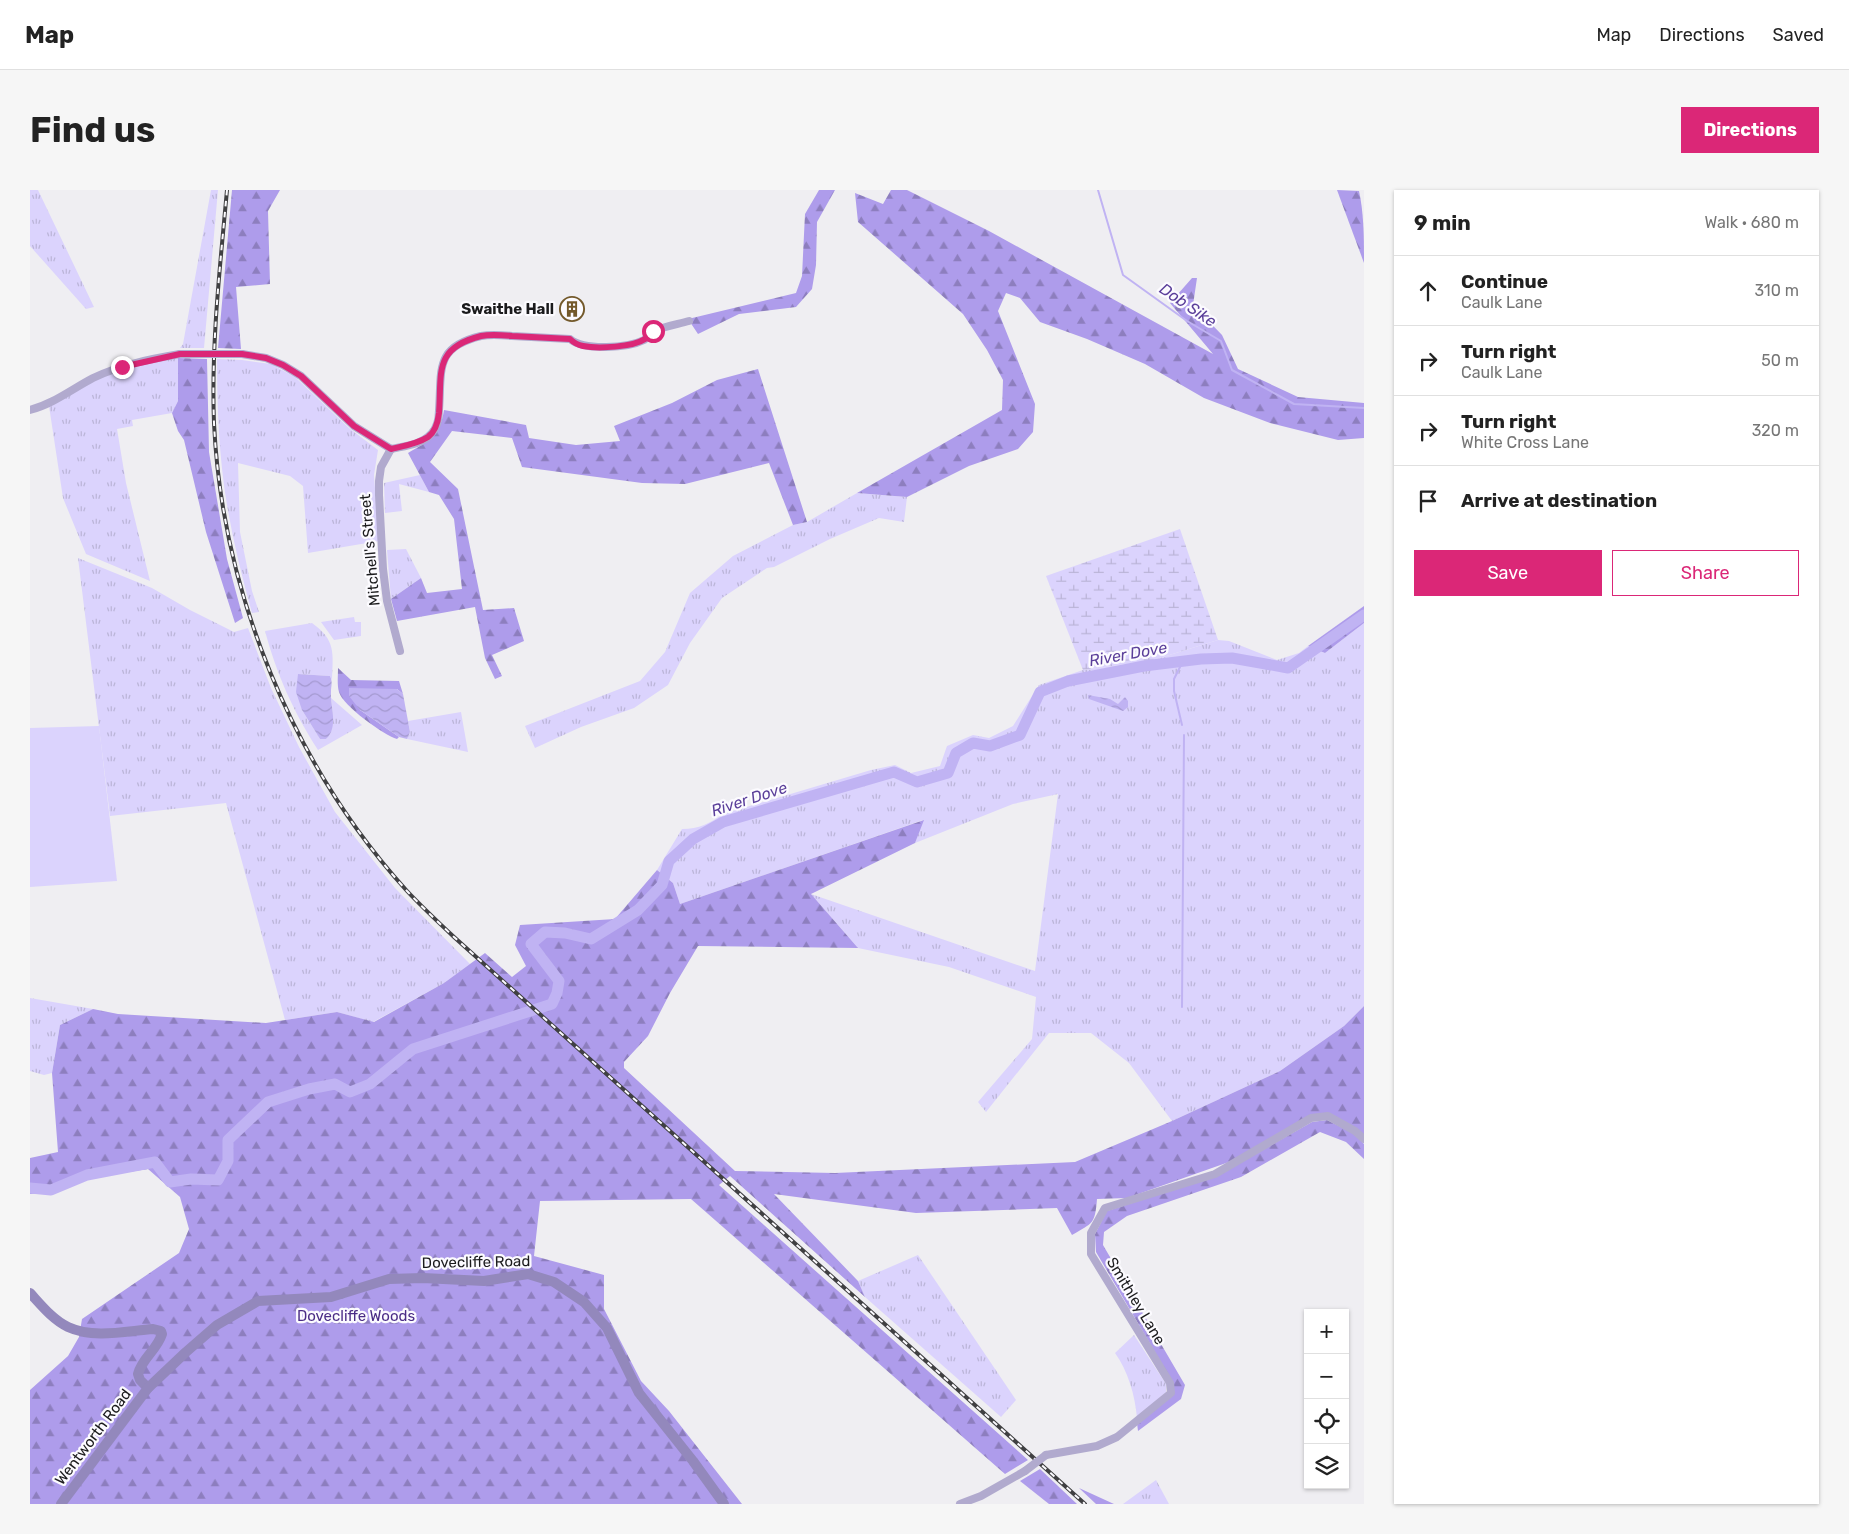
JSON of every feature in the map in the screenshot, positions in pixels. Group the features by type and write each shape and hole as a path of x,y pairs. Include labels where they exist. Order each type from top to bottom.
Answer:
{"street":[{"path":"30,410 44,406 104,373 122,367 180,354 242,354 266,358 301,376 354,426 391,449 413,444 428,437 432,432 438,419 443,360 454,347 468,340 498,335 570,339 575,344 582,346 624,345 646,339 653,331 689,321"},
{"name":"Mitchell's Street","path":"391,449 381,467 379,495 383,569 387,600 400,651"},
{"name":"Smithley Lane","path":"960,1504 981,1496 1025,1471 1046,1455 1097,1446 1117,1437 1170,1393 1170,1383 1091,1254 1091,1233 1105,1208 1215,1174 1311,1118 1328,1116 1355,1131 1364,1139"},
{"name":"Dovecliffe Road","path":"148,1388 217,1325 258,1301 330,1297 389,1279 423,1278 484,1281 528,1274 554,1282 584,1302 607,1328 639,1393 724,1504"},
{"path":"30,1293 56,1319 67,1327 102,1333 153,1329 161,1331 162,1334 158,1345 144,1360 138,1374 140,1380 148,1388"},
{"name":"Wentworth Road","path":"61,1504 148,1388"}],"green space":[{"path":"30,190 38,190 94,307 86,309 30,246"},
{"path":"211,190 218,190 204,348 180,348 183,344"},
{"path":"232,190 280,190 268,211 270,284 236,287 241,349 218,348"},
{"path":"819,190 835,190 817,222 816,265 812,289 796,307 739,314 698,334 688,319 796,293 802,276 805,214"},
{"path":"891,190 907,190 989,231 1213,354 1170,303 1192,278 1197,278 1193,305 1222,335 1238,369 1298,397 1364,403 1364,438 1338,440 1270,423 1204,398 1145,364 1087,339 1040,322 1020,298 1006,293 998,311 1035,404 1033,432 1018,449 969,466 907,497 857,493 1002,410 1003,380 987,350 963,314 858,222 855,193 883,204"},
{"path":"1337,190 1359,191 1363,218 1364,263"},
{"path":"178,358 178,401 172,413 132,420 133,426 117,429 126,483 150,581 86,554 63,498 49,406 92,381 124,368"},
{"path":"178,358 207,359 209,452 227,559 243,618 235,623 206,532 184,440 178,431 172,413 178,401"},
{"path":"217,359 271,364 295,377 349,428 378,450 374,475 379,541 308,553 303,486 290,476 238,463 240,532 252,591 259,612 252,613 227,505 219,432"},
{"path":"758,369 807,522 793,525 769,463 685,484 642,483 522,467 512,438 452,431 430,462 458,489 483,610 514,608 524,641 492,655 502,676 495,679 485,658 475,607 397,621 391,599 421,578 427,593 462,589 454,519 439,495 429,492 408,453 432,437 440,426 444,410 526,425 529,438 576,445 620,441 614,426 672,403 717,380"},
{"path":"420,475 429,492 399,484 402,511 385,513 384,483"},
{"path":"857,493 907,497 904,522 879,518 830,539 774,567 767,568 722,598 690,643 668,685 634,708 581,727 535,748 525,726 640,681 665,652 690,593 733,556 793,525 807,522"},
{"path":"1180,529 1218,640 1150,661 1083,670 1046,576"},
{"path":"406,549 421,578 391,599 387,550"},
{"path":"78,558 152,588 234,632 248,628 271,688 299,747 335,812 395,888 470,964 444,983 373,1022 337,1012 285,1020 226,803 110,816"},
{"path":"1364,606 1364,623 1325,653 1308,646"},
{"path":"354,617 355,622 361,622 361,636 334,640 321,622"},
{"path":"312,623 320,629 329,641 333,662 332,680 330,676 298,674 302,710 320,739 326,739 331,730 333,713 331,698 362,725 318,750 287,692 265,631"},
{"path":"1364,623 1364,1006 1344,1026 1280,1071 1172,1121 1129,1063 1091,1033 1049,1033 986,1112 978,1102 1032,1039 1036,997 949,967 858,948 811,894 1035,971 1058,794 1013,804 915,843 923,820 680,904 673,883 657,870 682,829 699,827 723,814 871,770 895,765 911,773 940,766 947,746 973,735 989,738 1013,726 1039,685 1083,670 1150,661 1218,640 1229,641 1277,660 1299,653 1308,646 1325,653"},
{"path":"338,668 351,680 399,681 403,694 397,689 360,710 399,737 397,739 365,719 342,698 338,689"},
{"path":"461,712 468,752 407,739 410,732 408,721"},
{"path":"99,726 117,881 30,887 30,728"},
{"name":"Dovecliffe Woods","path":"924,820 915,843 811,894 858,948 698,946 670,993 648,1036 624,1062 624,1068 735,1171 835,1173 1075,1162 1172,1121 1280,1071 1344,1026 1364,1006 1364,1136 1328,1113 1229,1162 1127,1198 1097,1199 1092,1222 1072,1235 1057,1208 916,1213 774,1194 858,1281 865,1297 730,1176 719,1185 1028,1460 1005,1474 691,1199 540,1201 534,1256 604,1275 604,1309 641,1381 669,1411 742,1504 30,1504 30,1390 68,1356 79,1337 82,1319 179,1253 189,1229 180,1197 148,1169 90,1178 53,1192 30,1194 30,1158 58,1152 52,1073 60,1025 93,1009 118,1014 266,1023 337,1012 374,1022 444,983 485,953 512,977 526,966 515,945 520,925 615,919 657,870 673,883 680,904"},
{"path":"30,998 93,1009 60,1025 52,1073 44,1075 30,1071"},
{"path":"1327,1120 1353,1133 1364,1144 1364,1159 1346,1142 1320,1132 1241,1177 1127,1216 1104,1232 1103,1245 1185,1385 1181,1399 1138,1431 1137,1423 1173,1393 1172,1381 1096,1252 1095,1234 1107,1211 1217,1176 1312,1122"},
{"path":"918,1255 1016,1400 1001,1417 865,1297 858,1281"},
{"path":"1134,1335 1166,1384 1166,1392 1137,1418 1130,1384 1124,1368 1115,1353"},
{"path":"1040,1469 1077,1504 1049,1504 1020,1481"},
{"path":"1156,1480 1169,1504 1123,1504"},
{"path":"1079,1488 1114,1504 1096,1504"}],"water":[{"path":"298,674 330,676 332,682 333,723 330,734 326,739 320,739 302,710 296,692"},
{"path":"349,688 397,689 403,694 410,732 407,739 399,737 360,710 349,696"},
{"path":"1088,695 1110,699 1118,704 1125,697 1128,701 1128,707 1123,711 1089,699"}],"waterway":[{"name":"Dob Sike","path":"1098,190 1123,275 1187,321 1221,341 1232,370 1294,404 1364,408"},
{"name":"River Dove","path":"30,1188 51,1190 87,1175 155,1162 170,1182 191,1179 218,1180 228,1161 228,1140 268,1102 309,1089 335,1084 350,1092 370,1084 413,1049 552,1004 557,993 559,981 531,944 545,932 565,933 591,939 638,910 662,885 669,861 693,839 723,822 894,772 917,782 948,773 956,753 973,743 990,746 1020,735 1040,692 1068,681 1144,666 1201,659 1232,658 1288,668 1364,615"},
{"path":"1182,725 1174,691 1174,679 1183,661"},
{"path":"1182,1007 1184,735"}],"railway":[{"path":"227,190 217,306 213,394 220,487 232,550 249,613 271,673 298,732 330,789 366,842 407,891 442,926 1085,1504"}],"place":[{"name":"Swaithe Hall","path":"572,309"}],"route":[{"path":"122,367 180,354 242,354 266,358 283,365 301,376 354,426 391,449 421,441 432,432 438,419 443,360 450,350 468,340 498,335 570,339 575,344 582,346 607,346 637,342 646,339 653,331"}]}
